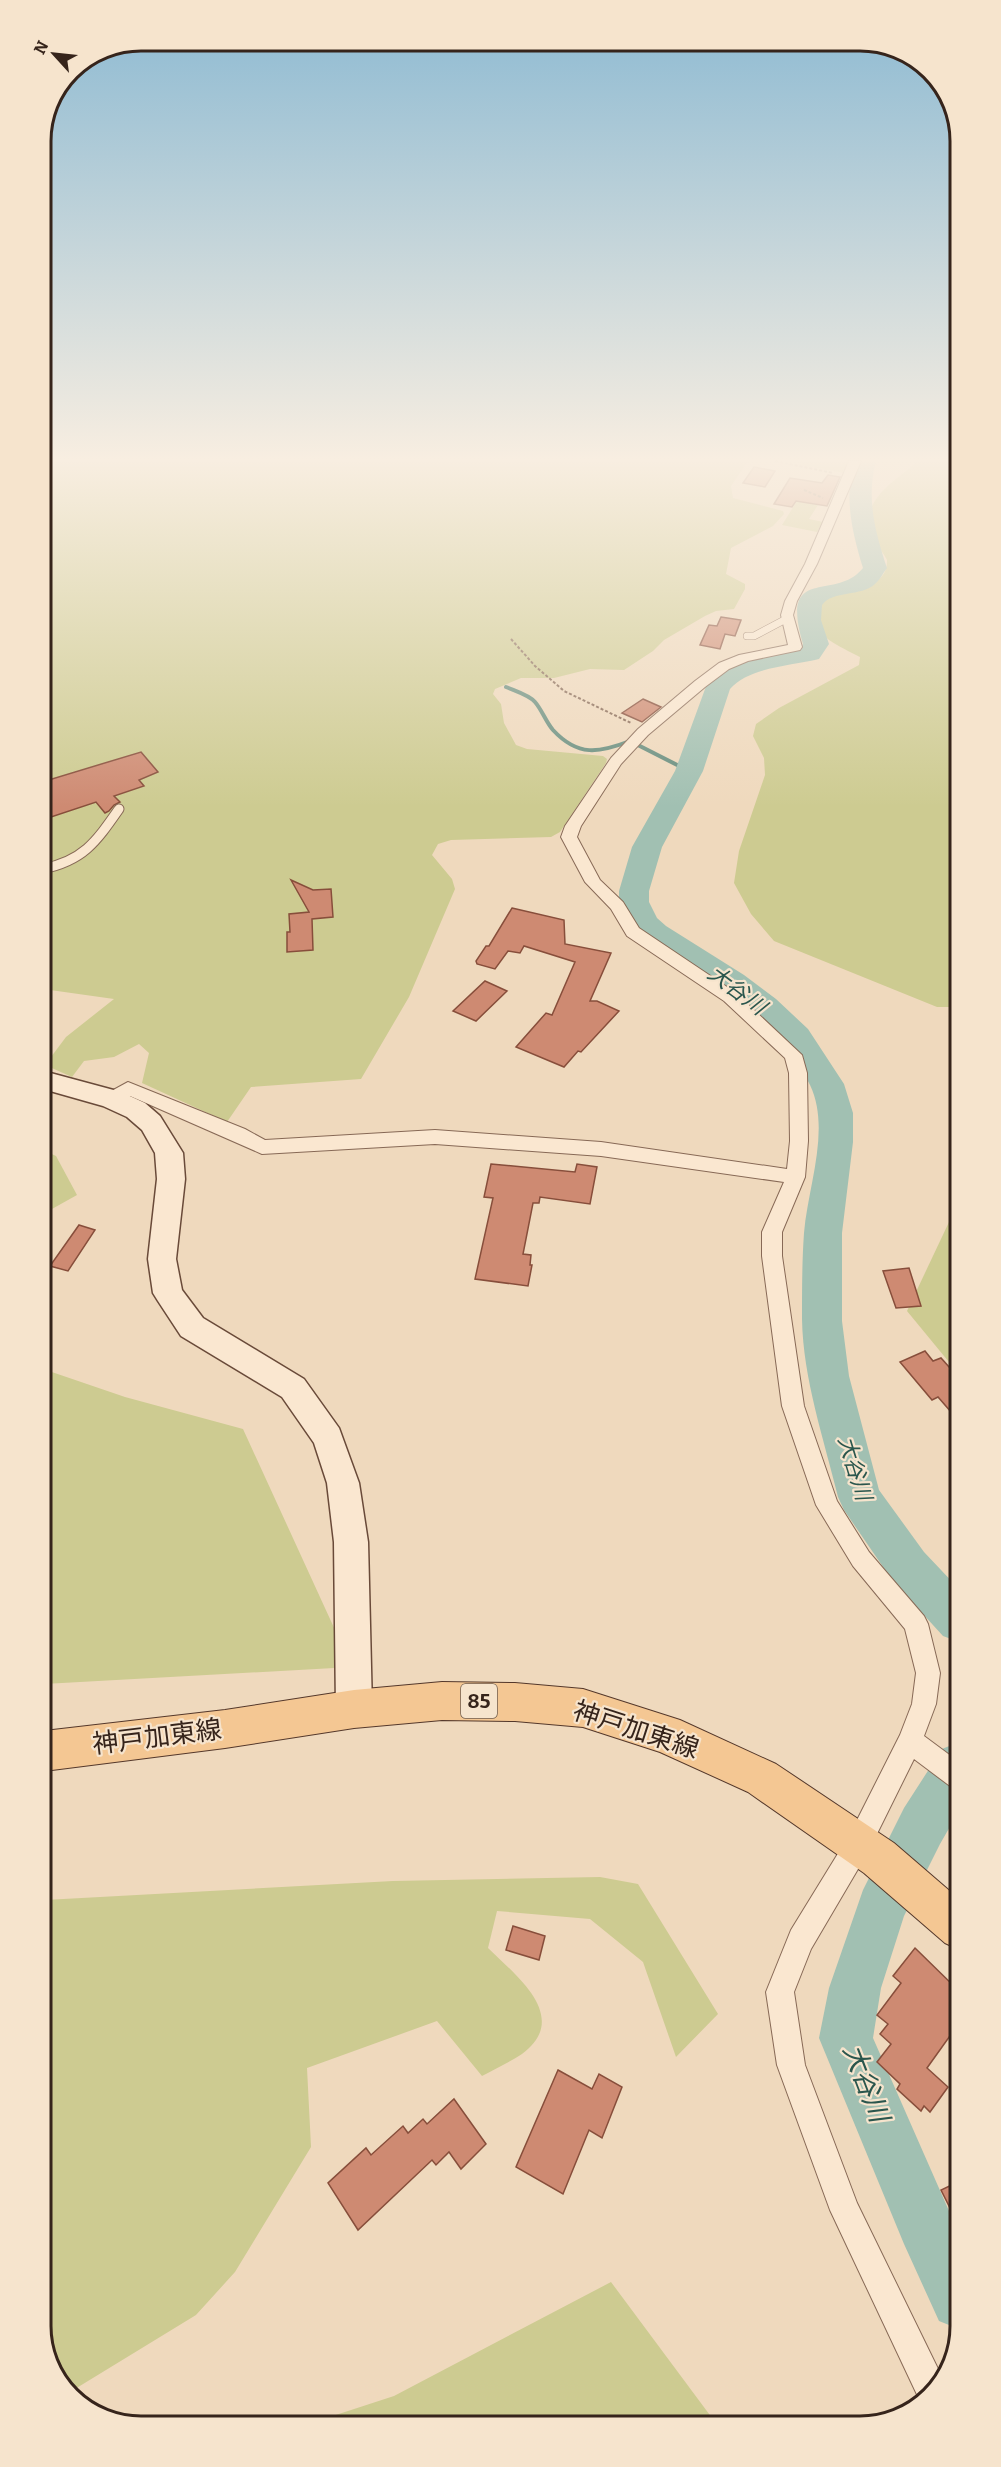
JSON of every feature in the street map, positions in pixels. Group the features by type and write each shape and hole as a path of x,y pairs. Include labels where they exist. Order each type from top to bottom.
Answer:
{"main road":[{"name":"神戸加東線","path":"51,1750 225,1729 354,1709 442,1701 515,1702 583,1708 666,1734 762,1778 869,1850 950,1919"}],"street":[{"path":"804,576 791,601 788,618 795,647 744,658 724,666 700,684 643,732 602,779 573,826 569,837 593,882 617,906 633,932 730,997 793,1055 798,1073 799,1141 796,1177 772,1232 772,1256 793,1406 827,1505 861,1559 916,1624 928,1673 918,1747 869,1850 801,1940 780,1992 791,2065 845,2210 928,2384"},
{"path":"51,1082 112,1099 136,1110 151,1123 169,1153 171,1179 162,1259 168,1293 192,1327 293,1388 328,1438 343,1483 351,1542 354,1709"},
{"path":"112,1099 128,1088 238,1134 262,1147 435,1137 601,1149 796,1177"},
{"path":"918,1747 950,1770"}],"lane":[{"path":"747,636 754,636 788,618"},
{"path":"51,868 62,866 91,849 119,809"}],"path":[{"path":"511,639 535,666 564,691 618,716 643,732"}],"shaded area":[{"path":"51,576 730,576 745,584 745,589 734,609 716,611 705,616 664,640 653,651 624,670 590,669 554,678 521,678 495,689 493,694 501,704 504,723 516,745 527,749 603,756 607,759 606,763 560,832 551,837 451,840 438,844 432,855 452,879 455,889 409,997 361,1079 251,1087 227,1122 142,1083 149,1053 139,1044 114,1057 84,1061 72,1077 51,1068 51,1057 66,1037 114,999 51,990"},
{"path":"881,576 950,576 950,1007 937,1007 774,941 751,914 734,883 739,851 765,775 764,758 753,736 756,724 779,708 859,665 860,657 835,644 821,632 816,625 814,607 832,595 869,585"},
{"path":"51,1154 56,1156 77,1195 51,1210"},
{"path":"950,1220 950,1363 907,1311"},
{"path":"51,1372 125,1397 243,1429 352,1667 51,1684"},
{"path":"600,1877 638,1884 718,2014 676,2057 643,1962 590,1919 497,1911 488,1948 534,1997 540,2011 542,2026 536,2040 522,2054 482,2076 437,2021 307,2068 311,2147 235,2272 196,2315 76,2388 60,2366 51,2326 51,1900 393,1881"},
{"path":"611,2282 711,2416 333,2416 394,2396"}],"building":[{"path":"721,617 741,620 735,636 725,634 720,649 700,645 709,625 717,626"},
{"path":"643,699 661,707 642,722 622,713"},
{"path":"141,752 158,772 139,780 144,786 114,796 120,802 105,813 96,802 51,817 51,779"},
{"path":"291,880 313,890 331,889 333,917 312,919 313,950 287,952 287,932 290,932 289,914 309,912"},
{"path":"512,908 564,920 565,944 611,953 590,1001 597,1001 619,1011 564,1067 516,1047 546,1013 552,1015 575,962 524,946 520,953 508,951 495,969 477,964 476,961 486,946 489,946"},
{"path":"485,981 507,991 476,1021 453,1011"},
{"path":"491,1164 575,1172 577,1164 597,1167 590,1204 540,1197 539,1203 533,1203 523,1254 531,1255 530,1265 532,1265 528,1286 475,1279 493,1198 484,1197"},
{"path":"79,1225 95,1230 68,1271 51,1265"},
{"path":"909,1268 921,1306 896,1308 883,1271"},
{"path":"925,1351 933,1361 941,1358 950,1368 950,1411 938,1397 932,1400 900,1362"},
{"path":"513,1926 545,1936 539,1960 506,1950"},
{"path":"915,1948 950,1982 950,2036 927,2068 948,2087 930,2112 924,2106 921,2111 897,2089 900,2084 877,2062 891,2044 880,2034 888,2024 877,2015 901,1983 893,1976"},
{"path":"558,2070 592,2089 599,2074 622,2087 602,2138 589,2130 563,2194 516,2167"},
{"path":"454,2099 486,2144 461,2169 449,2152 436,2165 432,2160 358,2230 328,2183 366,2148 371,2155 403,2126 408,2133 423,2119 427,2124"},
{"path":"950,2186 950,2208 941,2190"}],"waterway":[{"name":"大谷川","path":"868,576 854,585 816,596 809,605 809,620 816,644 810,654 742,669 727,676 717,687 689,771 647,847 634,891 634,902 644,923 655,933 733,983 764,1007 796,1037 827,1084 835,1113 835,1142 823,1233 822,1321 829,1376 859,1497 908,1566 950,1611"},
{"path":"506,687 532,700 553,730 571,745 580,749 599,750 630,741 689,771"},
{"name":"大谷川","path":"950,1781 922,1826 881,1908 855,1988 846,2038 924,2224 950,2279"}]}
